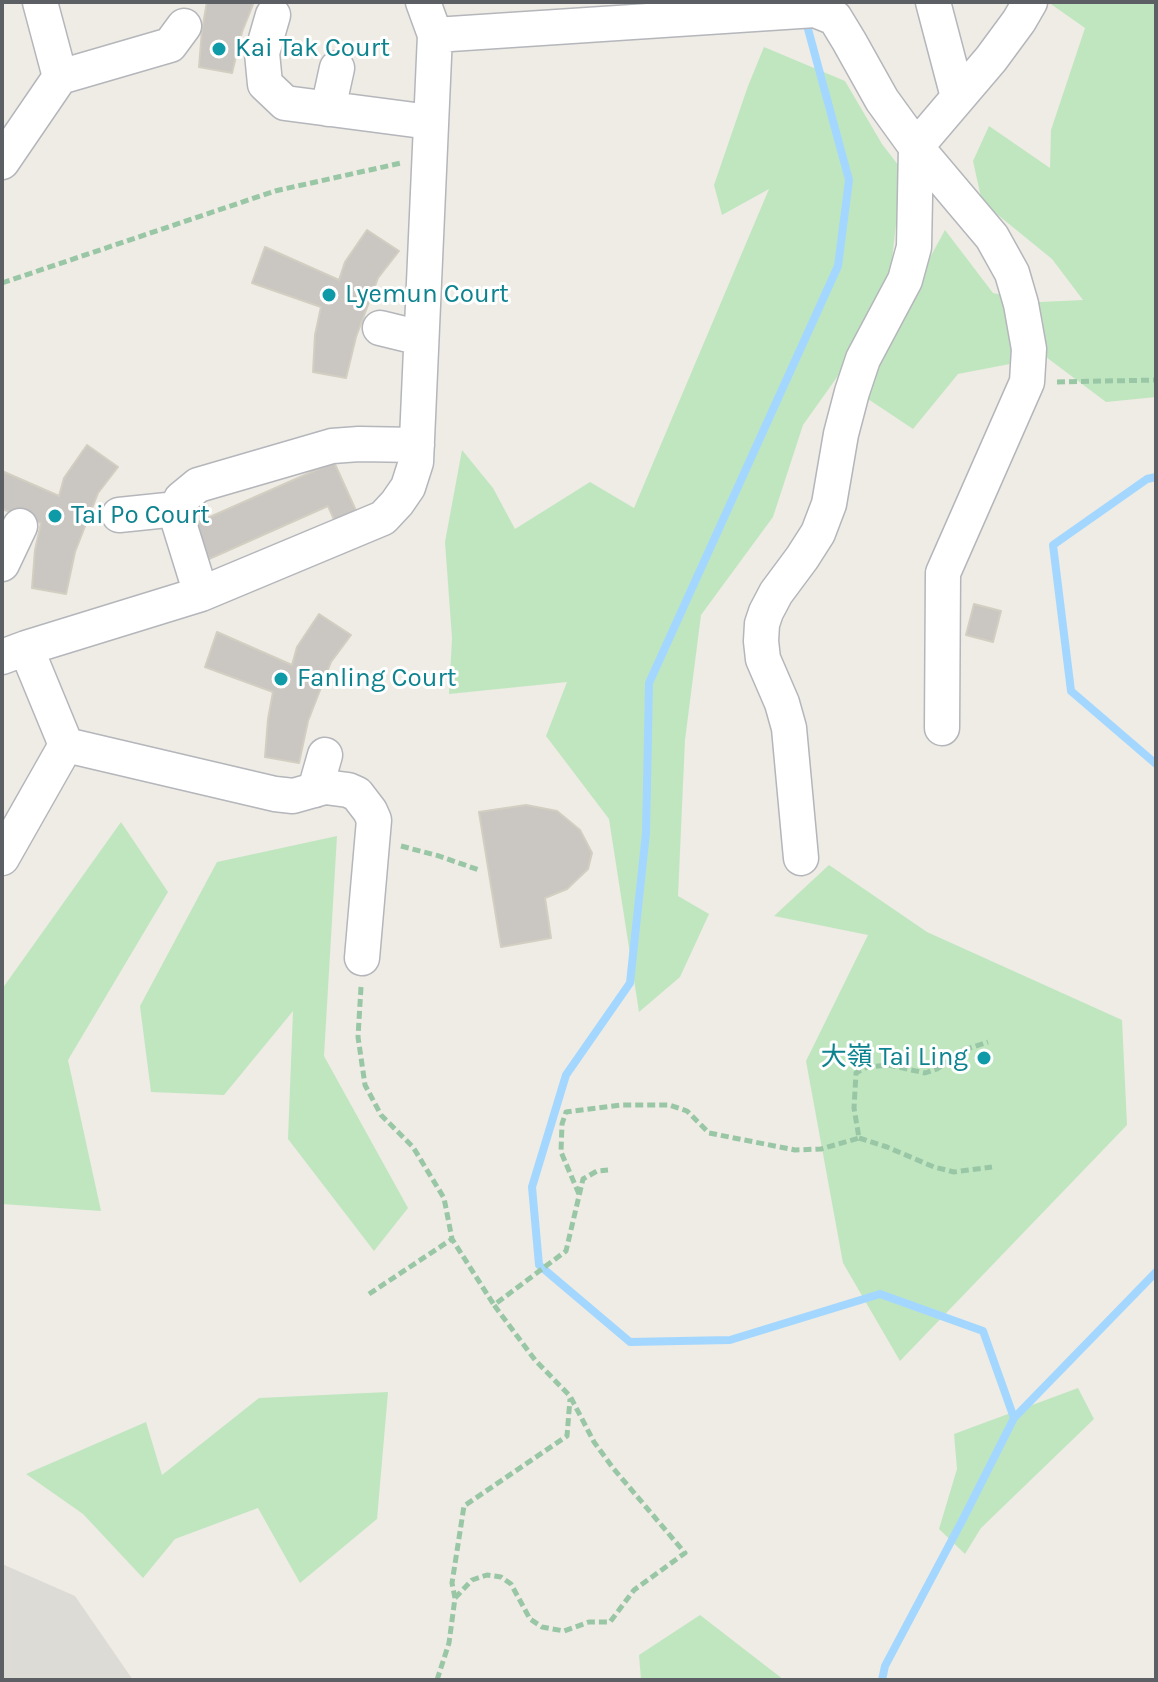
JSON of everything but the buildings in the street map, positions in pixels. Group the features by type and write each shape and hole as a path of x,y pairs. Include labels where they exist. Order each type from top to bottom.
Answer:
{"lane":[{"path":"40,2 60,77"},
{"path":"362,958 374,820 357,794 325,787 293,796 275,794 66,745 14,652 201,594 383,518 408,487 416,462 435,35 423,2"},
{"path":"933,2 958,97"},
{"path":"801,858 789,728 763,659 762,624 776,593 818,533 829,504 841,434 863,359 905,280 914,247 916,147 991,59 1030,2"},
{"path":"435,35 765,12 815,10 835,18 882,100 916,147 992,237 1012,273 1029,349 1027,382 943,573 942,728"},
{"path":"273,15 262,53 265,84 285,103 430,122"},
{"path":"2,162 60,77 170,45 184,26"},
{"path":"328,109 337,68"},
{"path":"380,328 421,338"},
{"path":"201,594 177,509 181,499 198,485 332,446 417,445"},
{"path":"119,515 177,509"},
{"path":"2,564 20,526"},
{"path":"2,858 66,745"},
{"path":"315,790 325,755"}],"path":[{"path":"2,283 275,191 429,157"},
{"path":"1027,382 1156,380"},
{"path":"372,842 403,846 479,870"},
{"path":"362,958 358,1037 365,1085 381,1115 413,1147 444,1198 452,1239 494,1305 535,1360 570,1396 594,1442 613,1468 685,1553 634,1590 610,1622 589,1622 564,1631 542,1627 530,1619 511,1584 501,1577 487,1575 472,1580 455,1598"},
{"path":"859,1138 854,1108 856,1073 867,1067 889,1065 925,1073 937,1069 964,1050 988,1042"},
{"path":"579,1195 561,1152 562,1124 566,1112 621,1105 669,1105 687,1111 709,1133 795,1150 821,1149 859,1138 954,1172 992,1167"},
{"path":"494,1305 566,1251 583,1179 597,1171 608,1170"},
{"path":"369,1294 452,1239"},
{"path":"437,1680 449,1643 455,1598 452,1583 464,1506 567,1436 570,1396"}],"shaded area":[{"path":"2,1564 75,1596 133,1680 2,1680"}],"green space":[{"path":"1048,2 1156,2 1156,397 1106,402 1046,357 958,374 913,429 868,399 840,373 803,425 773,517 701,615 685,740 678,896 709,914 680,977 639,1012 609,819 546,736 567,682 449,694 452,638 445,542 462,450 493,488 515,529 590,482 634,508 769,189 722,215 714,185 764,47 845,81 882,144 902,170 888,296 910,294 945,230 993,293 1040,302 1083,300 1052,259 982,202 973,161 989,126 1050,168 1051,130 1085,28"},
{"path":"121,822 168,892 68,1060 101,1211 2,1204 2,989"},
{"path":"337,836 324,1056 408,1208 374,1251 288,1139 293,1011 224,1095 151,1092 140,1006 217,862"},
{"path":"829,865 927,932 1122,1020 1127,1125 900,1361 843,1263 806,1061 868,935 774,916"},
{"path":"1078,1388 1094,1419 981,1528 965,1554 939,1529 957,1469 954,1434"},
{"path":"388,1392 377,1519 300,1583 258,1508 175,1539 143,1578 83,1514 26,1474 146,1422 162,1475 259,1398"},
{"path":"700,1615 784,1680 641,1680 639,1655"}],"waterway":[{"path":"805,18 849,180 838,266 649,683 646,833 630,983 566,1075 532,1187 539,1265 630,1342 730,1340 880,1294 983,1331 1014,1418 885,1666 882,1680"},
{"path":"1156,477 1147,479 1053,545 1071,691 1156,764"},
{"path":"1014,1418 1156,1272"}],"place":[{"name":"Kai Tak Court","path":"219,49"},
{"name":"Lyemun Court","path":"329,295"},
{"name":"Tai Po Court","path":"55,516"},
{"name":"Fanling Court","path":"281,679"},
{"name":"大嶺 Tai Ling","path":"984,1058"}]}
